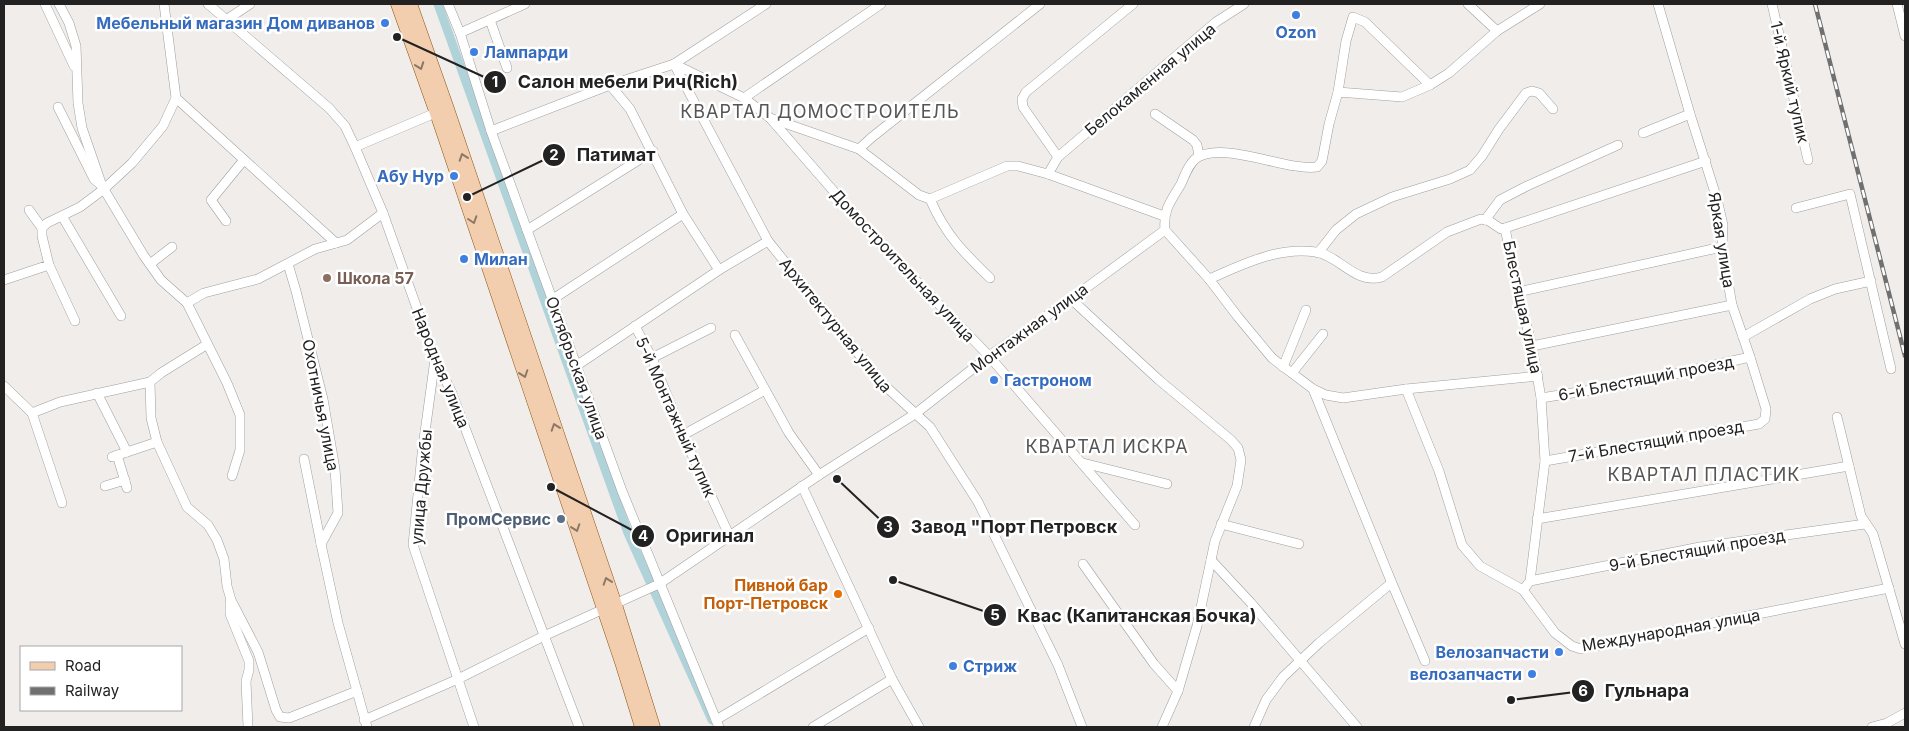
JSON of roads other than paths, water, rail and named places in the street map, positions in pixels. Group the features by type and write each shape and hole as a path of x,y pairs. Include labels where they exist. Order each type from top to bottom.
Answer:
{"main road":[{"path":"398,4 442,110"},
{"path":"410,4 442,110 609,607 653,727"},
{"path":"609,607 642,727"}],"street":[{"path":"45,4 76,71"},
{"path":"59,4 76,46 76,71 82,128 103,188 161,280 187,303 227,383 240,415 240,450 232,476"},
{"path":"42,228 47,223 80,207 103,188 132,163 163,126 176,98 164,4"},
{"name":"Народная улица","path":"208,4 329,108 345,126 383,213 435,359 451,391 578,727"},
{"path":"226,20 250,4"},
{"name":"Октябрьская улица","path":"448,4 460,33 491,130 656,586 717,724"},
{"path":"460,33 526,4"},
{"path":"491,130 674,64 766,4"},
{"path":"744,98 881,4"},
{"path":"859,149 1040,4"},
{"path":"1058,157 1023,107 1022,99 1026,92 1133,4"},
{"name":"Белокаменная улица","path":"1048,174 1058,157 1216,22 1244,4"},
{"path":"1468,4 1497,31"},
{"path":"1338,92 1402,97 1430,85 1449,73 1497,31 1540,4"},
{"name":"Яркая улица","path":"1658,4 1690,114 1718,198 1723,225 1722,248 1732,305 1766,409 1765,419"},
{"name":"1-й Яркий тупик","path":"1772,4 1808,160"},
{"path":"1897,4 1905,36"},
{"path":"1430,85 1390,48 1371,27 1365,22 1352,17 1338,92 1329,124 1322,161 1318,167 1308,168 1229,154 1215,153 1199,156 1190,165 1164,216 1165,230 1208,278 1272,358 1313,389 1343,398 1406,389 1538,376"},
{"path":"490,20 507,68"},
{"path":"674,64 744,98 770,118 859,149 918,195 930,199 1007,166 1018,166 1048,174 1164,216"},
{"name":"Архитектурная улица","path":"674,64 768,241 882,384 930,427 978,502 1058,665 1082,727"},
{"path":"610,86 630,109 684,214 719,270"},
{"path":"1318,252 1336,230 1356,214 1392,197 1450,180 1470,170 1526,93 1532,91 1539,93 1553,109"},
{"path":"176,98 243,161 336,243"},
{"path":"58,107 94,179 103,188"},
{"path":"355,147 442,110"},
{"path":"1155,114 1193,140 1197,145 1199,156"},
{"path":"1643,133 1690,114"},
{"name":"Домостроительная улица","path":"770,118 870,233 989,356 1135,525"},
{"path":"1208,278 1272,255 1296,251 1318,252 1363,278 1372,280 1382,277 1447,232 1480,219 1485,220 1500,200 1618,145"},
{"path":"527,230 653,151"},
{"path":"226,221 211,200 243,161"},
{"path":"1505,228 1706,161"},
{"path":"1796,208 1850,194 1891,369"},
{"path":"930,199 940,222 957,245 990,278"},
{"path":"29,210 42,228 49,266 74,322"},
{"path":"187,303 204,293 258,279 315,249 351,238 383,213"},
{"path":"553,299 684,214"},
{"path":"62,216 121,316"},
{"name":"Блестящая улица","path":"1485,220 1501,229 1505,228 1518,292 1532,346 1541,398 1545,461 1530,581"},
{"name":"Монтажная улица","path":"366,724 544,636 656,586 802,486 914,414 989,356 1165,230"},
{"path":"576,366 719,270 768,241"},
{"path":"150,264 172,247"},
{"path":"1518,292 1722,248"},
{"name":"Охотничья улица","path":"288,264 323,399 335,469 338,513 321,544"},
{"path":"4,280 49,266"},
{"path":"1743,337 1810,299 1835,290 1871,281"},
{"path":"1071,299 1159,380 1232,440 1238,448 1241,460 1238,486 1215,541 1197,626 1178,691 1162,727"},
{"path":"1532,346 1732,305"},
{"path":"1283,367 1306,310"},
{"name":"5-й Монтажный тупик","path":"635,326 652,358 683,435 730,537"},
{"path":"652,358 711,328"},
{"path":"1292,373 1322,334"},
{"path":"735,335 790,433 819,475"},
{"path":"32,412 60,402 150,382 206,344"},
{"name":"6-й Блестящий проезд","path":"1541,398 1635,383 1750,357"},
{"name":"улица Дружбы","path":"435,359 422,454 414,544 474,727"},
{"path":"150,382 151,418 157,442 187,507 208,525 217,540 224,559 226,586 246,634 258,652 276,710 280,717 289,718 357,692"},
{"path":"4,386 32,412 62,503"},
{"path":"1313,389 1425,661"},
{"name":"Международная улица","path":"1406,389 1439,471 1462,544 1480,566 1523,590 1555,633 1572,646 1580,649 1890,588"},
{"path":"683,435 765,390"},
{"path":"97,393 127,452"},
{"path":"1837,417 1860,516 1874,534 1905,644"},
{"name":"7-й Блестящий проезд","path":"1545,461 1759,424 1765,419"},
{"path":"105,486 126,484 114,456 157,442"},
{"name":"Охотничья улица","path":"304,459 338,623 366,724"},
{"path":"1083,463 1168,484"},
{"path":"1538,519 1849,466"},
{"path":"802,486 892,679 918,727"},
{"path":"1221,524 1299,544"},
{"name":"9-й Блестящий проезд","path":"1530,581 1700,547 1865,524"},
{"path":"1210,560 1251,603 1357,727"},
{"path":"1083,564 1154,664 1178,691"},
{"path":"1254,727 1274,686 1299,661 1389,585 1391,581"},
{"path":"1523,590 1530,581"},
{"path":"231,600 230,614 249,661 246,681 248,727"},
{"path":"717,724 869,628"},
{"path":"813,727 892,679"},
{"path":"1872,727 1888,725 1905,713"}],"waterway":[{"path":"438,4 628,533 712,720"}],"railway":[{"path":"1815,4 1905,356"}],"place":[{"name":"Ozon","path":"1296,15"},
{"name":"Мебельный магазин Дом диванов","path":"385,23"},
{"name":"Салон мебели Рич(Rich)","path":"397,37"},
{"name":"Лампарди","path":"474,52"},
{"name":"Абу Нур","path":"454,176"},
{"name":"Патимат","path":"467,197"},
{"name":"Милан","path":"464,259"},
{"name":"Школа 57","path":"327,278"},
{"name":"Гастроном","path":"994,380"},
{"name":"Завод \"Порт Петровск","path":"837,479"},
{"name":"Оригинал","path":"551,487"},
{"name":"ПромСервис","path":"561,519"},
{"name":"Квас (Капитанская Бочка)","path":"893,580"},
{"name":"Пивной бар Порт-Петровск","path":"838,594"},
{"name":"Велозапчасти","path":"1559,652"},
{"name":"Стриж","path":"953,666"},
{"name":"велозапчасти","path":"1532,674"},
{"name":"Гульнара","path":"1511,700"}],"district":[{"name":"КВАРТАЛ ДОМОСТРОИТЕЛЬ","path":"820,111"},
{"name":"КВАРТАЛ ИСКРА","path":"1107,446"},
{"name":"КВАРТАЛ ПЛАСТИК","path":"1704,474"}]}
